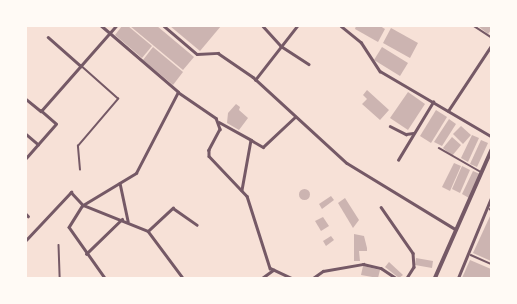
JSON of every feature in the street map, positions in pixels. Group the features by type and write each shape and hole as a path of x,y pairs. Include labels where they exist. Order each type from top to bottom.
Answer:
{"street":[{"path":"101,26 178,92 213,115 219,122 263,147 295,116"},
{"path":"41,111 116,26"},
{"path":"164,26 197,54 218,53 255,80 351,166 456,229"},
{"path":"263,26 281,46 309,64"},
{"path":"255,80 297,26"},
{"path":"341,26 361,42 380,71 491,136"},
{"path":"48,37 81,66"},
{"path":"448,111 491,46"},
{"path":"105,278 86,254 69,227 83,205 136,173 178,92"},
{"path":"26,99 56,124 26,158"},
{"path":"398,160 432,102"},
{"path":"219,122 218,136 208,153 247,196 264,254 273,270 291,278"},
{"path":"390,126 406,134 413,133"},
{"path":"26,134 38,144"},
{"path":"242,191 251,140"},
{"path":"435,278 491,151"},
{"path":"120,183 128,222"},
{"path":"26,240 71,192 83,205 122,219 148,231 183,278"},
{"path":"458,278 491,198"},
{"path":"381,207 413,253 414,267 407,278"},
{"path":"148,231 173,208 197,225"},
{"path":"86,254 122,219"},
{"path":"314,278 323,271 363,264 381,268 396,278"},
{"path":"262,278 273,270"}],"lane":[{"path":"474,26 491,37"},
{"path":"80,170 78,146 118,99 81,66"},
{"path":"439,148 481,172"},
{"path":"59,245 60,278"},
{"path":"471,255 491,264"}],"building":[{"path":"122,26 128,26 152,46 142,58 115,35"},
{"path":"130,26 157,26 194,57 183,70"},
{"path":"170,26 221,26 200,51"},
{"path":"356,26 380,26 385,29 378,42 355,29"},
{"path":"478,26 491,26 491,30 488,34"},
{"path":"391,28 418,43 410,58 383,43"},
{"path":"153,47 183,72 173,85 143,60"},
{"path":"382,47 408,63 400,76 374,60"},
{"path":"367,90 389,110 380,120 362,104 367,99 363,95"},
{"path":"408,92 425,104 408,130 390,118"},
{"path":"236,104 240,107 239,110 248,118 239,130 227,123 228,113"},
{"path":"436,110 447,117 431,143 420,136"},
{"path":"449,119 456,124 442,146 434,142"},
{"path":"461,126 471,135 463,144 453,134"},
{"path":"472,135 479,138 468,162 461,158"},
{"path":"452,137 461,145 452,156 443,148"},
{"path":"481,140 488,143 477,167 470,164"},
{"path":"454,163 461,166 450,191 442,187"},
{"path":"462,166 470,170 460,193 452,189"},
{"path":"473,171 480,174 469,198 462,194"},
{"path":"304,188 308,190 310,194 308,198 304,200 300,198 298,194 300,190"},
{"path":"331,196 334,200 322,209 319,204"},
{"path":"345,198 359,220 353,228 338,203"},
{"path":"491,214 491,261 473,253"},
{"path":"323,217 329,226 321,231 315,221"},
{"path":"354,234 364,236 367,248 367,251 359,251 360,261 354,261"},
{"path":"331,236 334,240 326,246 323,241"},
{"path":"416,258 433,261 432,268 415,265"},
{"path":"470,260 491,269 491,278 462,278"},
{"path":"389,262 403,275 399,278 385,267"},
{"path":"363,266 380,270 378,278 361,275"}]}
